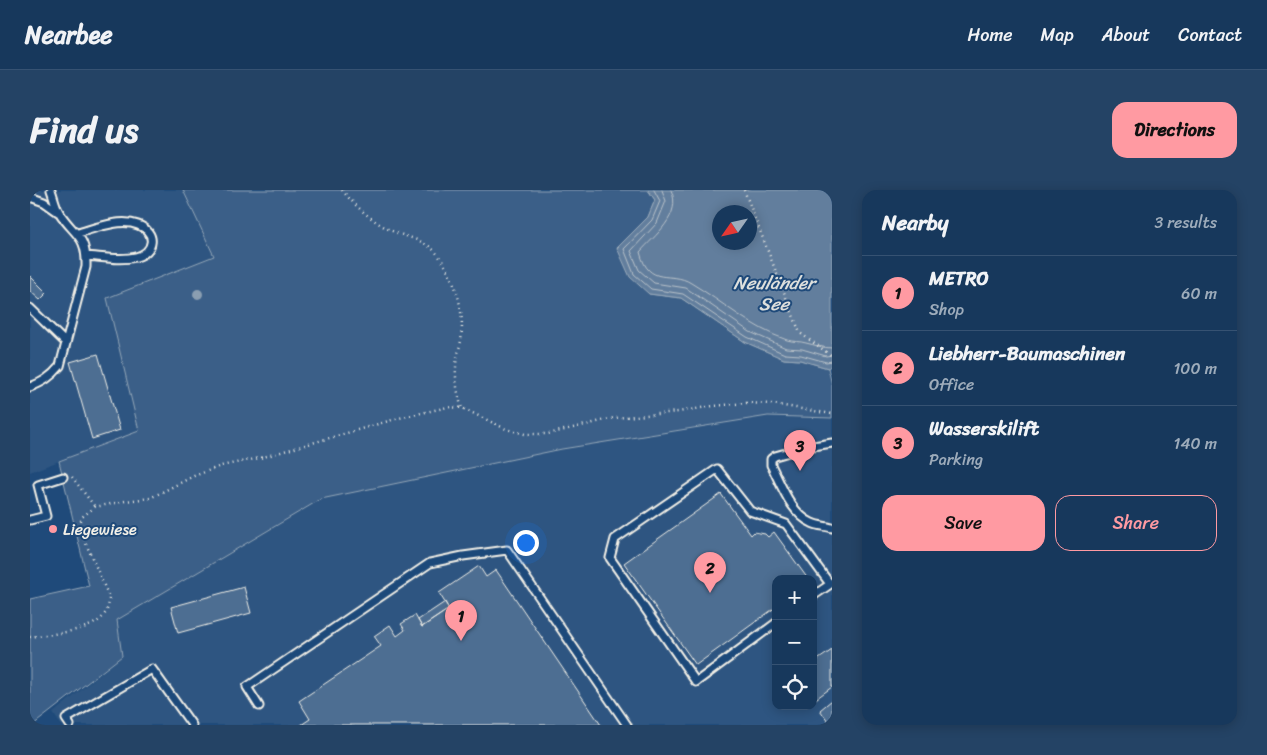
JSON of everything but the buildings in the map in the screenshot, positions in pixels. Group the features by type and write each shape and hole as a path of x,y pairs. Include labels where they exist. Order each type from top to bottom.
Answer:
{"lane":[{"path":"51,190 60,214"},
{"path":"30,197 44,202 60,214 78,233 84,245 86,256 86,267 60,366 53,375 30,387"},
{"path":"78,233 106,225 125,223 137,224 146,229 151,236 152,244 149,250 138,257 86,256"},
{"path":"30,308 66,343"},
{"path":"832,443 807,447 775,456 771,459 770,465 800,516 812,523 832,528"},
{"path":"772,626 696,682 610,558 615,538 717,468 750,511 786,524 831,583 817,593"},
{"path":"30,520 46,516 38,485 66,476"},
{"path":"259,706 247,687 430,563 507,550 627,725"},
{"path":"70,725 66,719 152,668 192,725"}],"path":[{"path":"342,190 367,216 389,230 418,239 438,255 442,262 453,282 459,299 462,319 461,341 455,369 459,400 462,408"},
{"path":"744,190 800,333 832,356"},
{"path":"30,637 89,627 99,621 108,606 109,597 81,532 80,524 85,513 95,508 125,501 150,498 194,476 220,466 260,458 431,410 448,407 462,408 506,429 525,434 548,434 614,418 746,403 772,404 832,414"},
{"path":"66,476 95,508"}],"shaded area":[{"path":"30,190 183,190 214,256 107,298 139,431 30,472"},
{"path":"183,190 648,190 655,200 648,217 618,248 649,294 681,298 745,342 784,359 800,360 828,368 832,385 832,418 768,416 562,449 321,499 117,620 122,656 33,725 30,725 30,599 89,586 59,461 139,431 107,298 214,256"},
{"path":"768,416 832,418 832,725 61,725 53,713 122,656 116,620 321,499 562,449"}],"water":[{"name":"Neuländer See","path":"648,190 832,190 832,365 828,368 800,360 784,359 745,342 681,298 649,294 630,277 617,248 648,217 655,200"}],"place":[{"name":"Wasserskilift","path":"800,471"},
{"name":"Liegewiese","path":"53,529"},
{"name":"Liebherr-Baumaschinen","path":"710,593"},
{"name":"METRO","path":"461,641"}]}
